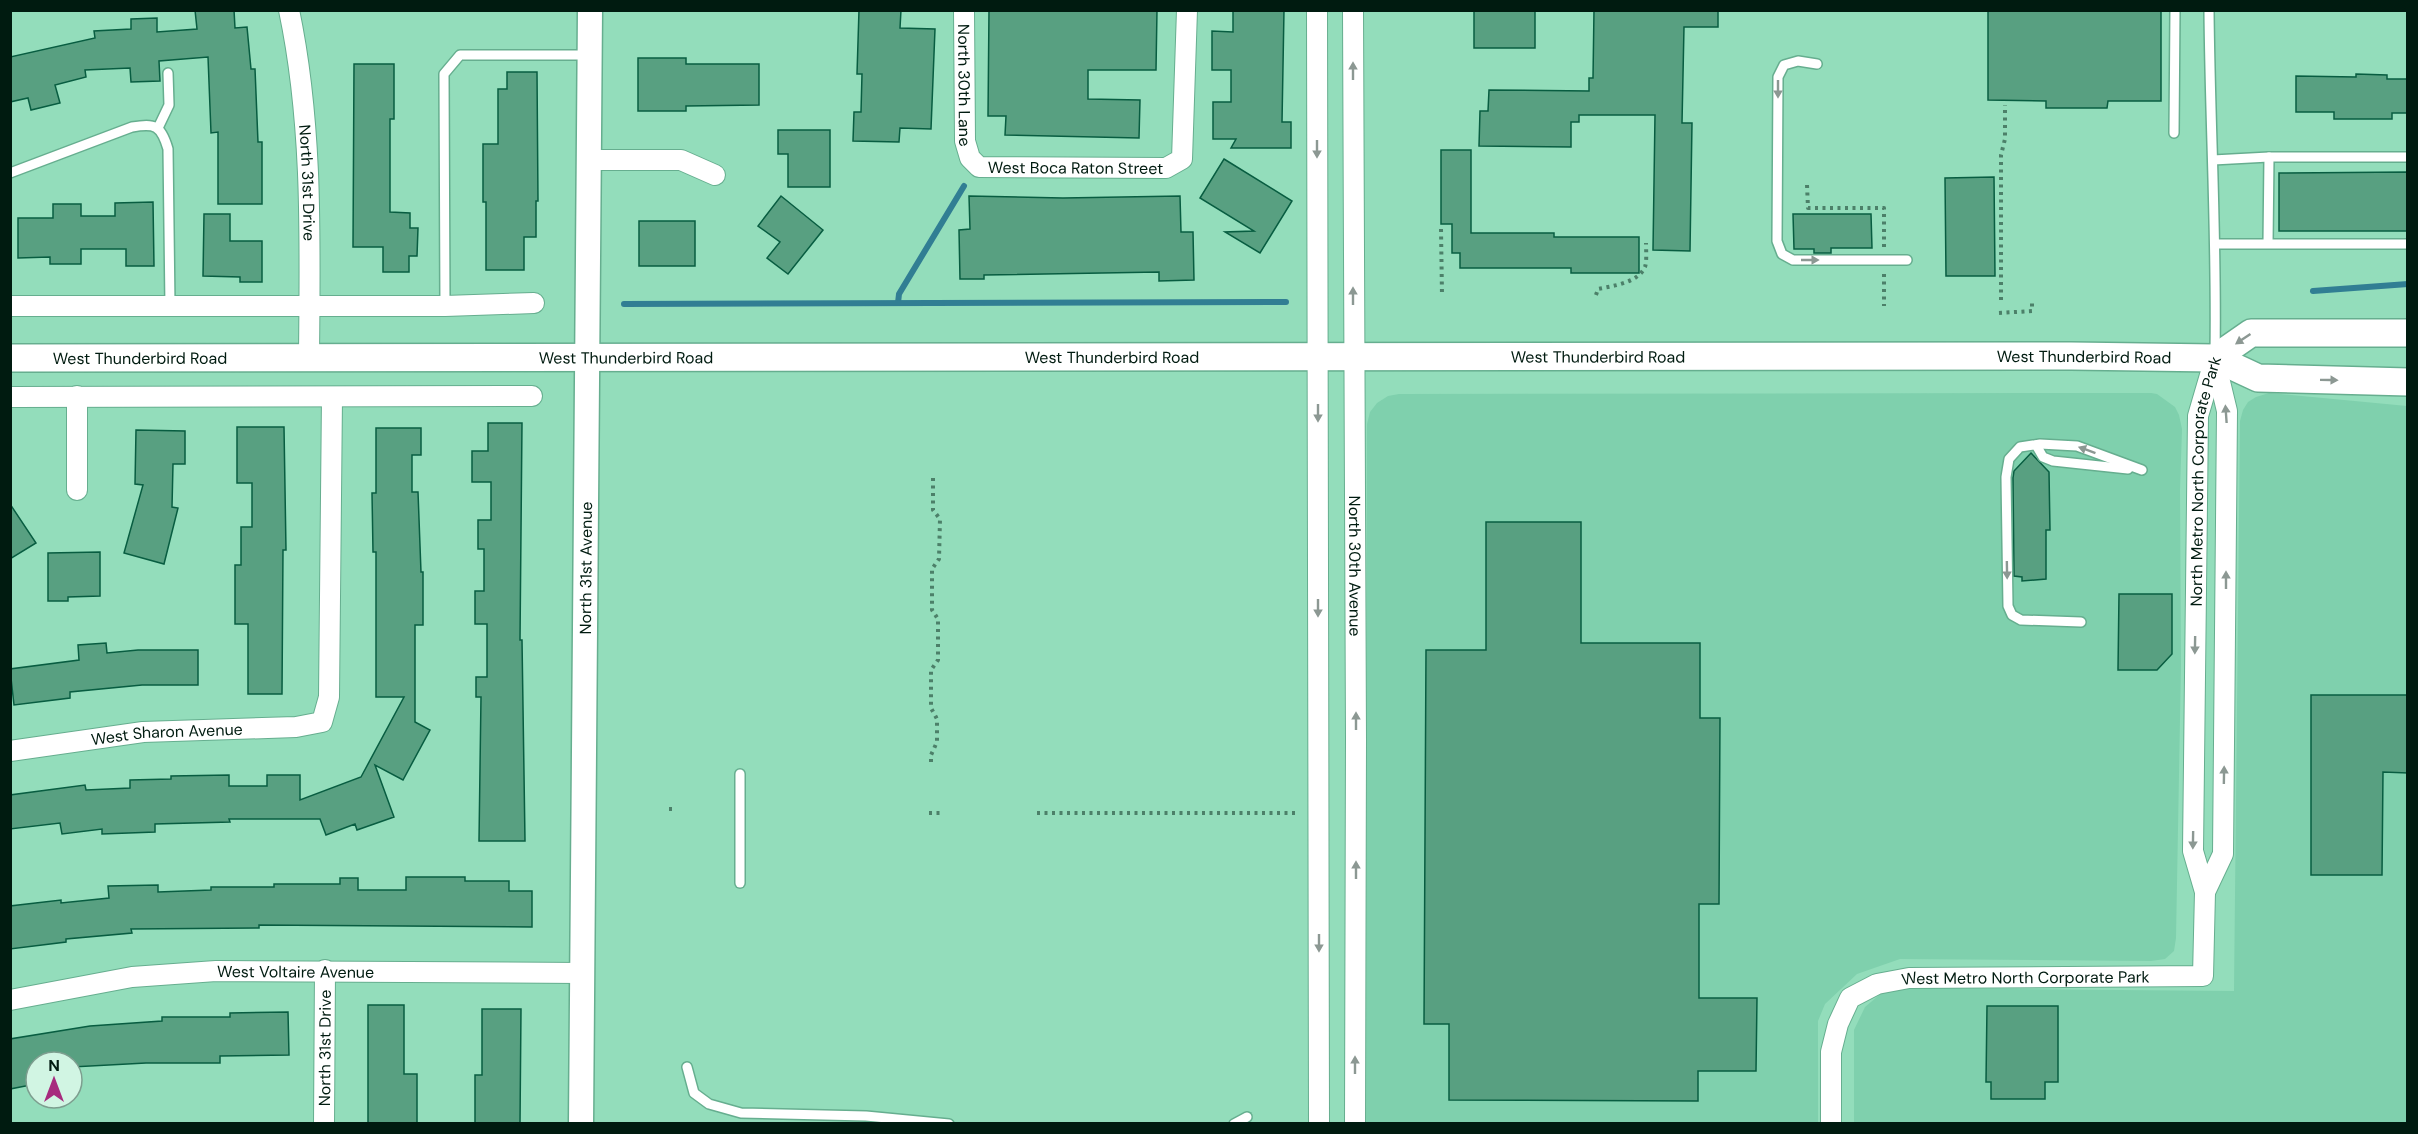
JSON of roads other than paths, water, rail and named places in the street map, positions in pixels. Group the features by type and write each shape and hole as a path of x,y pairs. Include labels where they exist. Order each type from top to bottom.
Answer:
{"main road":[{"path":"2215,358 2251,333 2408,333"},
{"name":"West Thunderbird Road","path":"10,358 1353,355 2215,358 2258,378 2408,382"}],"street":[{"name":"North 31st Drive","path":"289,10 308,152 309,356"},
{"name":"North 31st Avenue","path":"581,1124 590,10"},
{"name":"North 30th Lane","path":"964,10 964,141 969,158"},
{"name":"West Boca Raton Street","path":"969,158 979,167 1154,168 1166,168 1182,159 1187,10"},
{"path":"1317,10 1319,1124"},
{"name":"North 30th Avenue","path":"1353,10 1355,1124"},
{"path":"588,160 681,160 715,175"},
{"path":"10,306 309,307 534,303"},
{"name":"North Metro North Corporate Park","path":"2204,976 2205,892 2193,851 2198,416 2215,358"},
{"name":"North Metro North Corporate Park","path":"2205,892 2223,854 2227,411 2215,358"},
{"path":"77,396 77,490"},
{"path":"10,397 532,396"},
{"name":"West Sharon Avenue","path":"10,751 143,732 296,727 322,722 329,697 332,397"},
{"name":"North 31st Drive","path":"324,1124 325,970"},
{"name":"West Voltaire Avenue","path":"10,1000 132,977 216,971 582,973"},
{"name":"West Metro North Corporate Park","path":"1831,1124 1831,1052 1838,1024 1850,998 1877,984 1909,978 2204,976"}],"lane":[{"path":"2174,133 2175,10"},
{"path":"2209,10 2210,109 2216,244 2215,358"},
{"path":"445,306 444,74 460,55 590,55"},
{"path":"1817,64 1798,61 1784,65 1778,77 1777,241 1782,254 1792,260 1907,260"},
{"path":"158,128 169,105 168,73"},
{"path":"10,173 132,127 149,124 158,128 165,138 168,149 170,306"},
{"path":"2213,160 2269,157 2408,157"},
{"path":"2268,243 2269,157"},
{"path":"2216,244 2408,244"},
{"path":"2036,445 2043,457 2053,461 2142,470 2077,446 2036,445 2020,447 2009,459 2007,468 2008,606 2012,615 2021,620 2081,622"},
{"path":"740,774 740,883"},
{"path":"687,1067 694,1093 709,1104 741,1113 866,1116 921,1119 930,1123 949,1124"},
{"path":"1234,1124 1247,1117"}],"waterway":[{"path":"898,303 899,294 964,186"},
{"path":"2313,291 2408,284"},
{"path":"624,304 1286,302"}]}
